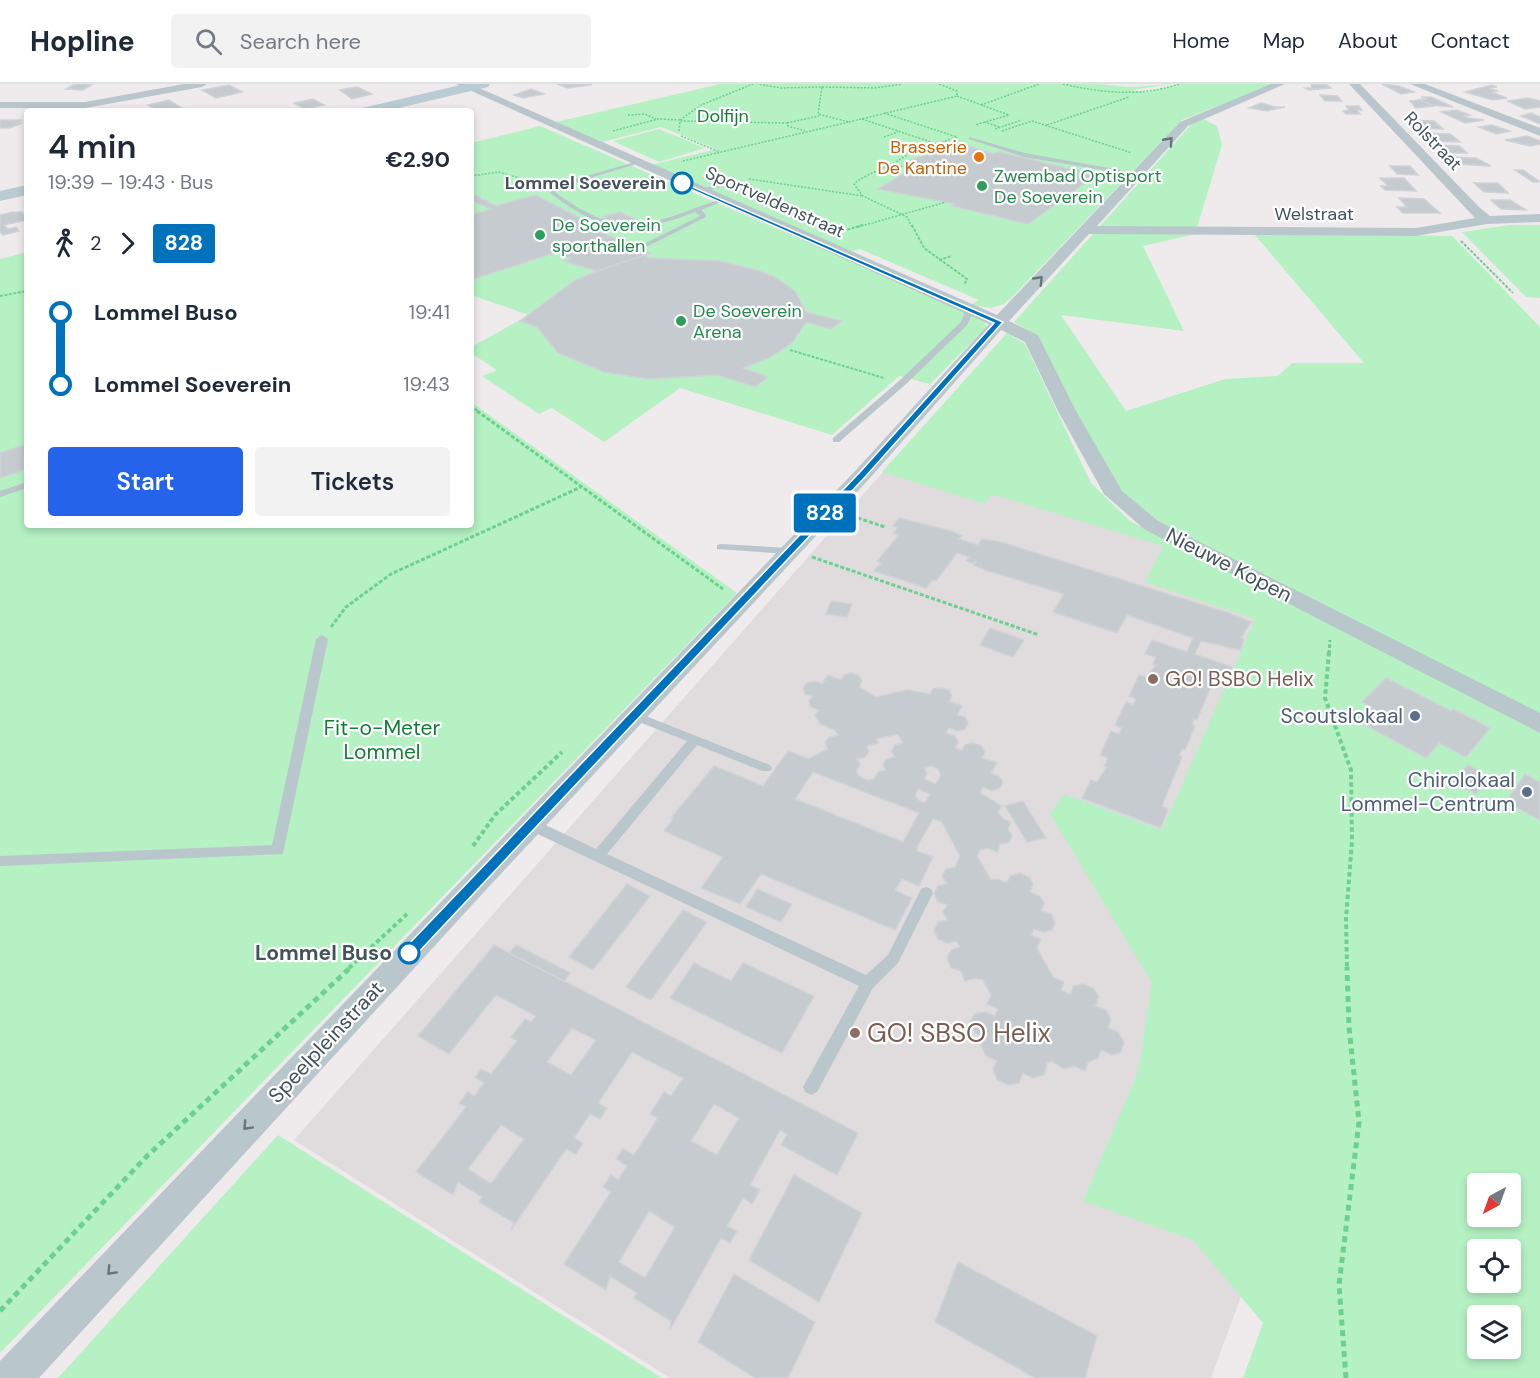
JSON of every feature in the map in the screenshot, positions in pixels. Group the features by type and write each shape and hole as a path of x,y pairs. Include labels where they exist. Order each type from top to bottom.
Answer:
{"main road":[{"path":"379,108 471,85"},
{"path":"0,196 24,190"}],"street":[{"path":"0,98 75,99 130,95 173,84"},
{"path":"0,105 68,106 202,84"},
{"name":"Speelpleinstraat","path":"12,1378 633,715 732,594 791,548 829,509 1184,124 1280,84"},
{"name":"Rolstraat","path":"1354,84 1475,211 1487,220"},
{"path":"1415,84 1540,132"},
{"name":"Sportveldenstraat","path":"471,85 637,163 999,322"},
{"name":"Welstraat","path":"1087,230 1416,232 1487,220 1540,218"},
{"name":"Nieuwe Kopen","path":"999,322 1032,339 1086,448 1114,494 1131,511 1151,525 1540,724"}],"lane":[{"path":"968,139 1024,155 1138,174"},
{"path":"535,185 555,187 637,163"},
{"path":"699,190 724,185"},
{"path":"555,187 552,192 564,200 618,226 641,226 723,201"},
{"path":"639,248 704,216 695,209"},
{"path":"836,440 903,383 964,323 968,314 966,306"},
{"path":"0,494 24,486"},
{"path":"721,547 791,548"},
{"path":"0,861 278,850 322,639"},
{"path":"633,715 766,768"},
{"path":"598,855 696,740"},
{"path":"530,824 868,983"},
{"path":"811,1087 868,983 893,959 926,893"}],"path":[{"path":"679,132 680,120 695,107 753,84"},
{"path":"758,84 781,88 875,88 902,84"},
{"path":"939,84 954,88 957,90 957,96"},
{"path":"980,105 1040,84"},
{"path":"1063,84 1101,91 1130,92 1168,89 1179,84"},
{"path":"822,87 818,114 849,122"},
{"path":"678,166 681,162 957,96 1009,114 966,127"},
{"path":"1047,126 1129,97"},
{"path":"884,113 961,136"},
{"path":"628,114 645,114 656,119 787,123 806,117 823,116"},
{"path":"607,133 631,124 646,125 656,119"},
{"path":"861,119 945,147"},
{"path":"998,132 1032,121 1125,150 1133,154 1128,160"},
{"path":"983,122 999,127"},
{"path":"787,123 788,126 809,132"},
{"path":"917,124 956,136"},
{"path":"949,132 957,130"},
{"path":"884,137 899,132"},
{"path":"681,136 721,152"},
{"path":"937,144 956,136"},
{"path":"936,150 968,139"},
{"path":"863,196 855,184 862,176 910,154 913,148"},
{"path":"889,164 910,168"},
{"path":"474,176 499,172 514,175 535,185"},
{"path":"749,179 863,196 907,217 924,248 967,279 964,285 957,289"},
{"path":"844,231 946,202"},
{"path":"1448,228 1513,293"},
{"path":"938,260 952,256"},
{"path":"0,296 24,292"},
{"path":"790,350 903,383"},
{"path":"474,408 732,594"},
{"path":"322,639 346,608 391,574 582,487"},
{"path":"829,509 885,527"},
{"path":"791,548 814,558 1039,635"},
{"path":"715,596 732,594"},
{"path":"1335,619 1330,632 1325,698 1351,770 1352,841 1346,940 1349,1027 1359,1122 1339,1285 1346,1378"},
{"path":"472,848 495,815 570,745"},
{"path":"0,1311 147,1156 220,1091 410,912"}],"shaded area":[{"name":"GO! SBSO Helix","path":"890,464 1124,521 1309,616 1251,1269 1211,1378 670,1378 294,1140"}],"green space":[{"name":"Dolfijn","path":"720,84 1097,84 1131,87 1174,84 1131,90 1147,92 1180,84 1274,84 1182,120 1013,296 1004,304 991,308 970,305 979,300 860,249 850,252 651,165 717,149 661,127 602,142 556,122"},
{"path":"1201,118 1217,126 1222,145 1195,234 1143,246 1184,331 1061,315 1126,411 1225,379 1278,376 1292,363 1364,363 1254,234 1452,236 1540,327 1540,717 1145,516 1114,490 1031,332 1014,322 1189,127"},
{"path":"540,126 977,316 985,321 986,328 930,384 899,376 832,435 680,388 604,442 552,408 539,414 482,376 497,370 474,355 474,345 529,315 474,296 474,142"},
{"path":"659,129 705,148 659,162 613,141"},
{"path":"1510,225 1540,225 1540,298 1526,297 1462,232"},
{"name":"Fit-o-Meter Lommel","path":"24,253 24,528 474,528 474,404 737,593 0,1353 0,259"},
{"path":"1007,333 1025,344 1091,483 1130,521 1540,731 1540,1378 1243,1378 1263,1323 1193,1240 1083,1201 1138,1072 1152,983 1050,814 1064,794 1162,830 1255,619 1145,582 1163,546 991,494 985,504 882,472"},
{"path":"278,1135 662,1378 58,1378"}],"building":[{"path":"75,84 93,84 83,90 66,89"},
{"path":"557,84 590,84 591,85 568,88"},
{"path":"1311,84 1327,85 1331,88 1308,90 1305,88 1312,88"},
{"path":"1382,84 1399,86 1414,92 1401,94"},
{"path":"229,85 242,92 216,98 202,90"},
{"path":"1492,85 1497,87 1489,88 1498,91 1491,92 1507,98 1493,100 1465,92"},
{"path":"357,87 372,94 352,99 340,90"},
{"path":"531,89 544,94 523,98 514,95"},
{"path":"1320,95 1337,96 1342,101 1325,101"},
{"path":"1421,97 1431,97 1453,107 1431,105 1420,100 1426,99"},
{"path":"1528,98 1540,101 1540,107 1525,109 1508,101"},
{"path":"313,99 324,105 303,108 294,103"},
{"path":"169,100 181,108 153,108 148,105"},
{"path":"1420,100 1434,106 1416,108 1410,101"},
{"path":"1261,103 1285,107 1267,111 1249,108"},
{"path":"1346,106 1359,106 1362,110 1357,110 1360,114 1346,114 1343,111 1349,110"},
{"path":"1456,110 1470,115 1464,116 1469,118 1484,120 1465,123 1441,112"},
{"path":"1531,113 1540,117 1540,124 1521,116"},
{"path":"0,120 22,120 16,123 22,123 10,128 0,128"},
{"path":"1410,120 1434,121 1443,129 1418,128"},
{"path":"1492,125 1510,131 1496,134 1479,127"},
{"path":"1423,133 1450,134 1460,142 1434,141"},
{"path":"1527,136 1540,141 1540,144 1530,146 1505,140"},
{"name":"Zwembad Optisport De Soeverein","path":"960,143 993,154 999,152 1096,175 1028,224 952,206 955,204 878,189 919,165 908,161"},
{"path":"1437,145 1459,146 1467,153 1445,153"},
{"path":"1449,157 1476,158 1491,166 1455,164"},
{"path":"1390,166 1410,166 1418,175 1397,174"},
{"path":"1515,170 1523,170 1540,182 1533,182"},
{"path":"1380,178 1404,178 1416,191 1385,190 1381,186 1388,186"},
{"path":"1474,183 1498,183 1508,193 1484,192"},
{"name":"De Soeverein sporthallen","path":"474,195 496,206 535,195 594,225 589,227 650,253 597,271 564,261 571,259 557,252 474,279 474,214 491,209 474,201"},
{"path":"1399,198 1424,199 1440,213 1403,213 1397,207 1407,207"},
{"path":"1491,200 1510,200 1526,210 1501,209"},
{"path":"22,212 24,221 4,225 8,229 16,227 19,231 3,235 0,232 0,215"},
{"path":"620,212 642,222 632,225 621,220 614,223 603,217"},
{"name":"De Soeverein Arena","path":"644,255 649,258 720,261 756,270 773,276 795,291 806,312 842,321 830,329 806,322 792,343 769,358 743,368 768,377 755,387 717,375 648,379 604,372 558,353 537,327 520,321 574,281"},
{"path":"24,445 24,470 0,478 0,453"},
{"path":"899,518 951,531 962,536 959,539 978,545 982,539 1001,542 1229,613 1251,622 1241,638 1244,639 1240,650 1201,641 1195,654 1232,667 1227,681 1215,677 1197,720 1194,719 1192,725 1195,726 1185,750 1182,749 1179,755 1182,757 1162,806 1168,809 1161,828 1082,798 1091,780 1097,782 1107,767 1104,766 1108,758 1100,755 1111,731 1119,734 1122,728 1115,725 1126,702 1133,705 1136,699 1129,696 1139,675 1146,677 1156,665 1153,664 1156,657 1145,654 1152,640 1187,652 1193,638 1127,615 1117,633 1053,612 1064,594 982,569 974,565 977,560 973,563 966,561 969,557 957,553 936,581 932,580 926,588 874,571 881,563 877,561 899,535 893,533 898,528 893,526"},
{"path":"831,601 852,604 847,617 826,614"},
{"path":"990,628 1024,640 1013,657 980,645"},
{"path":"852,673 859,676 862,681 859,687 876,697 907,690 930,694 933,689 941,688 949,690 952,696 949,701 962,706 957,715 965,717 968,723 965,729 957,731 949,728 946,733 955,736 958,742 955,748 962,750 965,745 973,743 982,746 985,752 982,758 997,763 991,773 999,776 1003,782 1000,788 992,791 983,787 980,793 1002,806 998,812 1003,819 1011,822 1008,829 1012,836 1009,842 1000,844 997,852 988,848 980,850 977,856 991,880 998,879 1007,883 1010,876 1020,873 1029,877 1033,884 1030,892 1040,896 1044,903 1041,911 1051,914 1055,922 1052,930 1043,932 1034,929 1031,935 1041,939 1037,948 1053,977 1064,982 1061,990 1071,995 1073,986 1083,984 1093,988 1099,997 1095,1006 1106,1010 1111,1019 1108,1028 1118,1032 1124,1042 1121,1052 1112,1055 1101,1050 1098,1058 1088,1062 1085,1071 1074,1066 1064,1069 1051,1061 1047,1063 1044,1075 1033,1078 1023,1073 1019,1083 1009,1085 997,1080 993,1070 997,1061 986,1056 981,1045 985,1037 975,1033 970,1022 975,1014 985,1012 995,1016 998,1009 987,1004 991,995 983,980 976,978 965,981 961,971 951,968 947,958 951,950 960,947 957,941 947,943 938,939 934,930 938,922 947,920 943,912 947,905 937,901 934,893 938,886 947,884 942,876 946,869 955,867 960,856 942,822 933,819 917,847 917,851 933,857 919,886 902,879 895,890 912,898 895,930 761,874 740,904 701,888 723,857 664,831 673,819 671,818 714,766 763,786 788,751 808,759 828,749 825,742 830,737 838,735 835,730 820,724 815,715 819,710 811,707 809,701 813,696 805,694 803,688 807,683 815,681 822,684 828,675 841,680 844,675","holes":["898,734 903,743 895,745 891,751 895,757 886,759 883,765 886,770 878,772 874,779 867,780 859,776 856,771 860,765 857,759 865,757 869,751 866,746 878,743 876,739","931,766 938,769 941,775 936,784 924,779 927,774 924,768","813,772 919,813 903,842 795,799","918,789 930,794 925,803 918,800 915,794"]},
{"name":"Scoutslokaal","path":"1386,678 1490,728 1466,757 1439,743 1426,758 1358,721 1372,707 1362,702"},
{"path":"1468,765 1490,777 1476,794 1453,782"},
{"name":"Chirolokaal Lommel-Centrum","path":"1525,774 1540,782 1540,820 1506,802"},
{"path":"1023,801 1046,838 1027,842 1005,806"},
{"path":"627,884 650,896 593,970 569,957"},
{"path":"757,889 792,904 781,922 746,907"},
{"path":"683,910 707,922 651,1000 626,987"},
{"path":"494,945 858,1133 837,1175 781,1145 787,1134 780,1130 750,1185 760,1190 752,1204 743,1198 727,1226 737,1231 730,1243 721,1238 670,1330 671,1321 634,1298 637,1293 610,1276 606,1290 564,1264 611,1192 603,1187 611,1175 618,1180 627,1166 616,1159 623,1149 634,1155 658,1118 650,1114 664,1092 671,1096 683,1078 632,1052 598,1103 607,1108 600,1119 590,1114 574,1138 583,1143 576,1154 566,1149 511,1230 514,1223 479,1202 482,1197 458,1182 453,1195 416,1172 466,1107 459,1103 468,1092 474,1096 484,1083 475,1077 481,1069 491,1074 517,1041 511,1037 525,1019 531,1022 536,1016 496,995 449,1054 418,1036","holes":["572,1028 596,1040 571,1075 547,1062","714,1104 739,1118 717,1155 691,1141","501,1125 524,1139 491,1184 468,1169","649,1211 675,1227 645,1278 619,1262"]},
{"path":"516,945 570,973 564,981 509,953"},
{"path":"694,963 731,981 743,963 814,996 782,1053 670,998"},
{"path":"794,1175 862,1213 819,1302 749,1260"},
{"path":"958,1262 1097,1336 1085,1378 1035,1378 935,1322"},
{"path":"734,1274 815,1322 788,1378 755,1378 698,1342"}],"bus line":[{"name":"828","path":"409,953 863,474 999,322 682,183"}],"place":[{"name":"Brasserie De Kantine","path":"979,157"},
{"name":"Lommel Soeverein","path":"682,183"},
{"name":"Zwembad Optisport De Soeverein","path":"982,186"},
{"name":"De Soeverein sporthallen","path":"540,235"},
{"name":"De Soeverein Arena","path":"681,321"},
{"name":"GO! BSBO Helix","path":"1153,679"},
{"name":"Scoutslokaal","path":"1415,716"},
{"name":"Chirolokaal Lommel-Centrum","path":"1527,792"},
{"name":"Lommel Buso","path":"409,953"},
{"name":"GO! SBSO Helix","path":"855,1033"}]}
